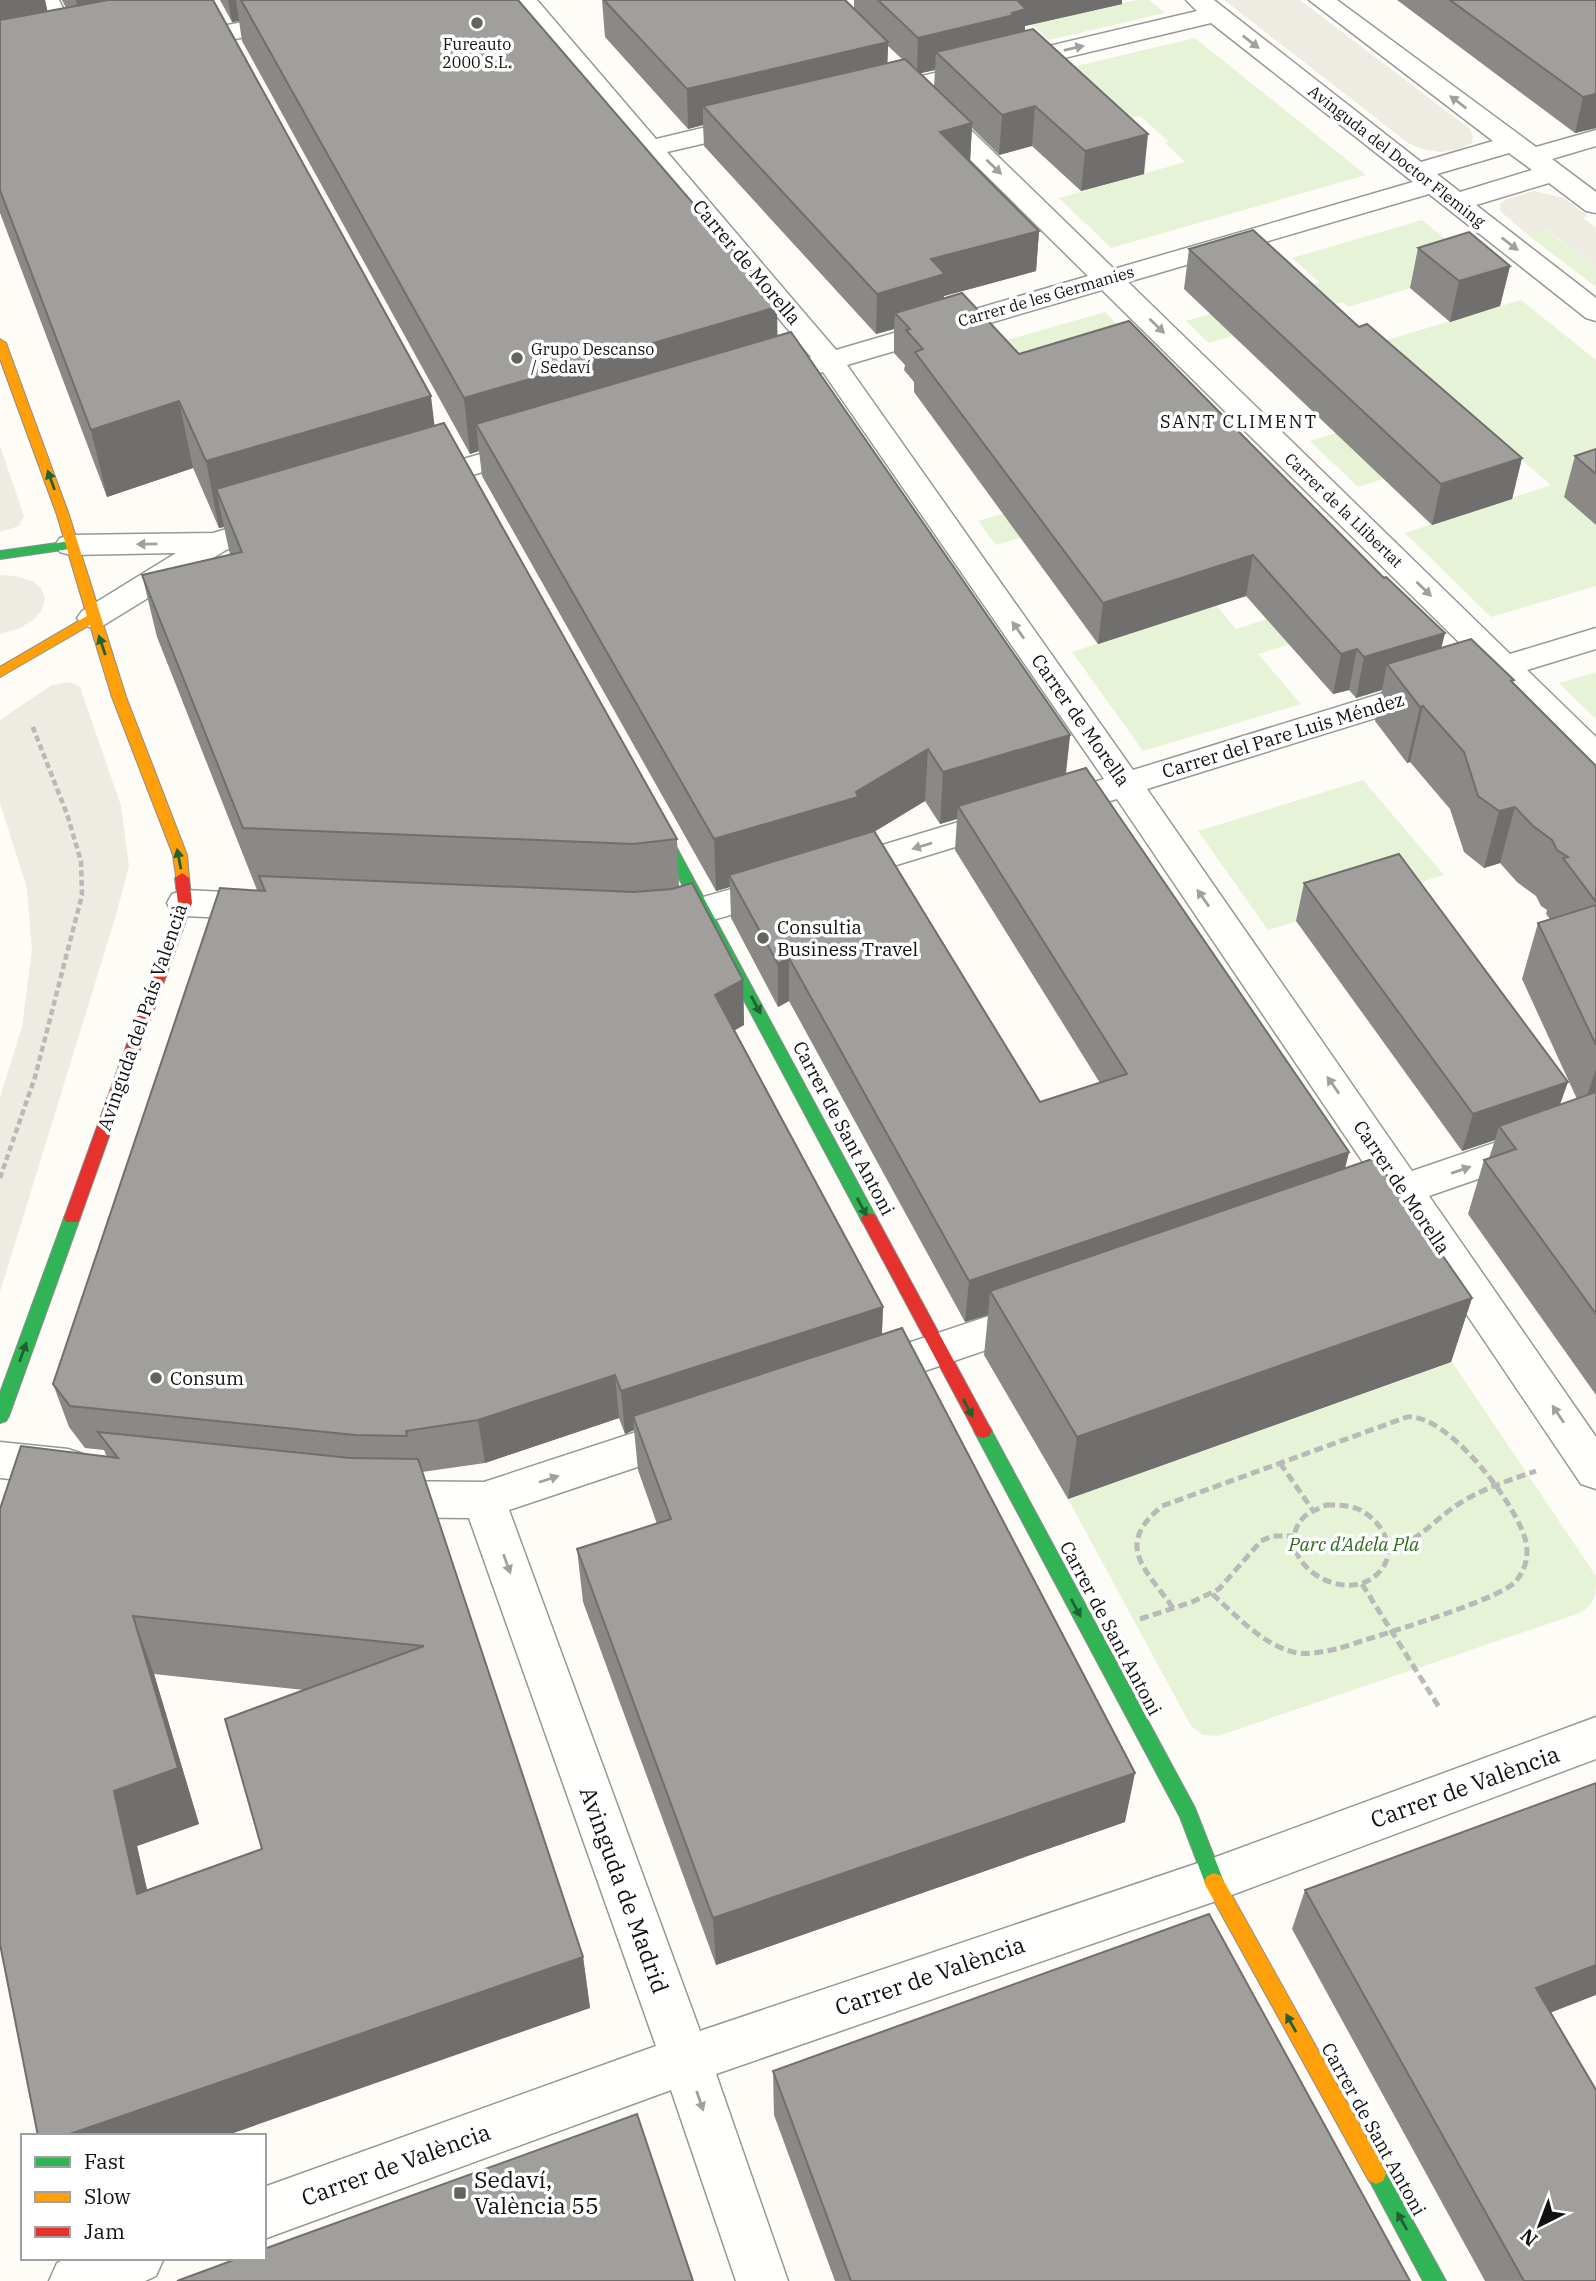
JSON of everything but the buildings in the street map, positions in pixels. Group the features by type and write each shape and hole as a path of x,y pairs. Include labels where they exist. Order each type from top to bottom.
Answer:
{"street":[{"path":"47,0 76,62"},
{"name":"Carrer de Morella","path":"524,0 830,361 1125,784 1596,1471"},
{"path":"1321,0 1596,205"},
{"path":"857,100 1207,7"},
{"name":"Avinguda del Doctor Fleming","path":"1207,7 1596,312"},
{"path":"153,47 317,16"},
{"path":"51,67 102,57"},
{"name":"Carrer de la Llibertat","path":"889,65 1596,757"},
{"path":"650,148 777,118"},
{"name":"Carrer de les Germanies","path":"783,374 1596,138"},
{"name":"Carrer de les Germanies","path":"1436,186 1532,158"},
{"name":"Avinguda del País Valencià","path":"0,343 58,499 119,697 180,855 185,903 0,1416"},
{"path":"394,489 462,472 562,439"},
{"path":"0,673 215,543 304,516"},
{"path":"0,555 71,545 215,543"},
{"name":"Carrer del Pare Luis Méndez","path":"1075,799 1596,638"},
{"name":"Carrer de Sant Antoni","path":"644,799 1188,1814 1213,1880 1435,2281"},
{"path":"637,922 674,919 706,911 1035,811"},
{"path":"185,903 303,908"},
{"path":"1350,1208 1596,1124"},
{"path":"839,1383 1068,1305"},
{"path":"337,1495 422,1501 484,1500 726,1420"},
{"path":"0,1460 108,1471"},
{"name":"Avinguda de Madrid","path":"484,1500 686,2060 762,2281"},
{"name":"Carrer de València","path":"266,2212 686,2060 1213,1880 1596,1738"},
{"path":"75,2281 133,2260"}],"path":[{"path":"0,1178 35,1077 82,895 78,849 32,725"},
{"path":"1173,1608 1135,1550 1134,1537 1147,1516 1162,1506 1399,1419 1414,1416 1442,1428 1461,1444 1525,1534 1528,1553 1527,1568 1517,1582 1491,1597 1337,1649 1298,1653 1285,1649 1267,1639 1211,1593"},
{"path":"1280,1463 1312,1509"},
{"path":"1388,1549 1412,1544 1426,1535 1438,1518 1458,1504 1493,1486 1540,1469"},
{"path":"1326,1504 1358,1509 1372,1518 1383,1530 1388,1549 1388,1558 1383,1569 1362,1584 1348,1587 1320,1579 1307,1570 1298,1558 1293,1544 1301,1518 1312,1509 1326,1504"},
{"path":"1133,1622 1219,1589 1261,1541 1272,1536 1294,1536"},
{"path":"1362,1584 1439,1707"}],"green space":[{"path":"1137,0 1149,0 1165,13 1049,40 1032,24"},
{"path":"1195,38 1366,175 1111,248 1059,198 1185,162 1165,143 1168,141 1140,116 1113,123 953,95"},
{"path":"1422,220 1480,267 1348,307 1343,302 1209,343 1186,321 1319,282 1292,258"},
{"path":"1545,229 1596,268 1596,287 1528,235"},
{"path":"1521,300 1596,360 1596,487 1565,497 1596,525 1596,586 1491,617 1405,533 1551,485 1500,441 1358,487 1310,441 1450,397 1387,340"},
{"path":"1105,312 1147,355 1032,389 993,344"},
{"path":"1110,481 1130,504 996,545 978,521"},
{"path":"1378,584 1403,610 1258,654 1301,704 1143,751 1072,652 1216,605 1236,629"},
{"path":"1596,672 1596,719 1559,683"},
{"path":"1363,780 1444,875 1268,930 1198,831"},
{"name":"Parc d'Adela Pla","path":"1452,1362 1596,1576 1595,1594 1591,1603 1577,1614 1218,1736 1203,1735 1191,1726 1068,1499"}],"shaded area":[{"path":"1224,0 1300,0 1470,129 1472,143 1442,152 1425,150 1408,143"},
{"path":"1534,191 1564,198 1588,216 1583,218 1596,228 1596,268 1546,229 1528,235 1500,211 1500,204 1505,200"},
{"path":"0,446 24,516 19,526 0,532"},
{"path":"0,575 32,581 41,588 45,599 41,611 33,620 20,628 0,634"},
{"path":"70,682 80,687 121,806 129,866 0,1292 0,1097 22,1027 32,950 27,888 0,803 0,720 52,685"}],"traffic: fast":[{"path":"0,555 71,545"},
{"path":"652,815 869,1219"},
{"path":"0,1416 72,1218"},
{"path":"983,1431 1188,1814 1214,1882"},
{"path":"1376,2174 1435,2281"}],"traffic: slow":[{"path":"0,343 63,515 119,697 180,855 182,878"},
{"path":"0,673 93,618"},
{"path":"1214,1882 1376,2174"}],"traffic: jam":[{"path":"72,1218 185,903 182,878"},
{"path":"869,1219 983,1431"}],"place":[{"name":"Fureauto 2000 S.L.","path":"477,23"},
{"name":"Grupo Descanso / Sedaví","path":"517,358"},
{"name":"Consultia Business Travel","path":"763,938"},
{"name":"Consum","path":"156,1378"},
{"name":"Sedaví, València 55","path":"460,2193"}],"district":[{"name":"SANT CLIMENT","path":"1239,422"}]}
